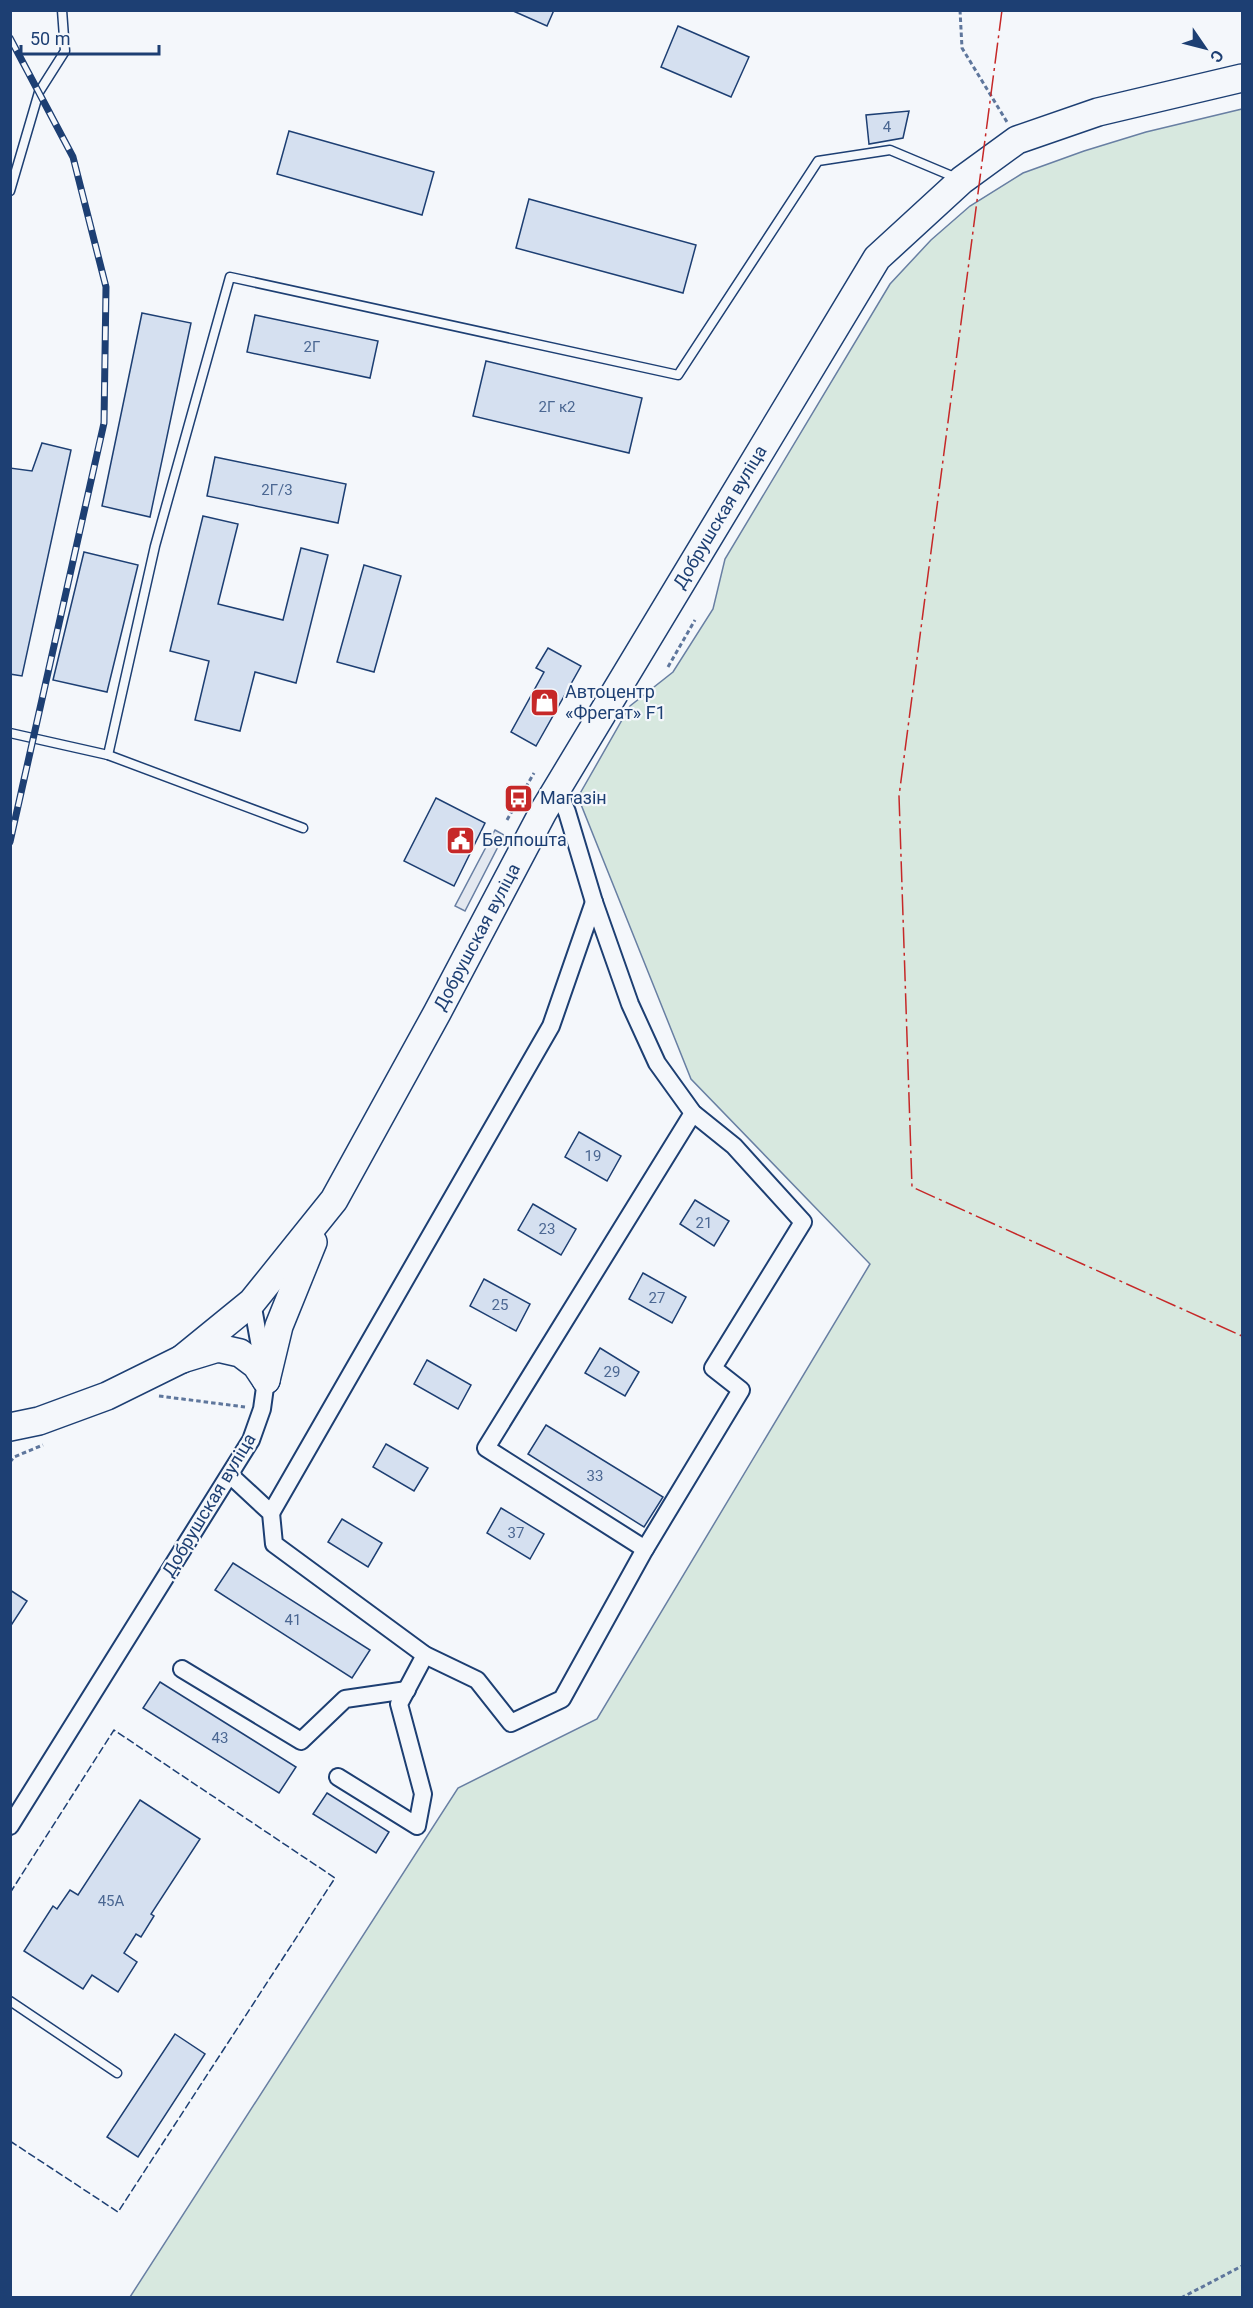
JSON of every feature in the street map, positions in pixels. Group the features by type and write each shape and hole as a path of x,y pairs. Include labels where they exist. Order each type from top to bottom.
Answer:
{"main road":[{"name":"Добрушская вуліца","path":"252,1302 334,1200 556,789 877,258 962,180 1017,140 1098,112 1242,78"},
{"path":"266,1380 279,1326 305,1257 334,1200"},
{"path":"182,1359 252,1302"},
{"path":"10,1427 39,1420 107,1396 182,1359 218,1348 240,1353 256,1365 266,1380"}],"street":[{"path":"556,789 567,812 594,902 630,1004 657,1063 693,1113 734,1146 803,1222 713,1368 741,1390 645,1549 562,1699 511,1723 477,1680 425,1655 274,1544 271,1513 552,1026 594,902"},
{"path":"645,1549 486,1448 693,1113"},
{"name":"Добрушская вуліца","path":"10,1826 250,1440 262,1409 266,1380 252,1302"},
{"path":"230,1475 271,1513"},
{"path":"339,1777 417,1826 423,1794 399,1704 425,1655"},
{"path":"182,1669 301,1741 345,1700 407,1690"}],"lane":[{"path":"10,190 39,92 65,51 62,10"},
{"path":"108,755 155,546 230,277 678,375 818,162 890,150 962,180"},
{"path":"10,733 108,755 303,828"},
{"path":"10,2001 117,2073"}],"path":[{"path":"960,10 962,48 1017,140"},
{"path":"668,666 695,620"},
{"path":"507,820 534,773"},
{"path":"157,1395 248,1408"},
{"path":"10,1462 14,1457 47,1443"},
{"path":"1180,2298 1242,2266"}],"shaded area":[{"path":"1242,109 1242,2297 130,2297 458,1788 597,1719 870,1264 691,1079 578,797 630,706 673,672 713,609 725,559 890,284 931,240 970,206 1023,173 1146,132"},
{"path":"495,830 504,835 465,911 455,906"}],"building":[{"path":"511,10 554,10 547,26"},
{"path":"678,26 749,57 731,97 661,67"},
{"path":"909,111 903,138 869,144 866,115"},
{"path":"289,131 434,172 422,215 277,174"},
{"path":"529,199 696,245 683,293 516,248"},
{"path":"142,313 191,323 150,517 102,506"},
{"path":"255,315 378,341 370,378 247,352"},
{"path":"486,361 642,398 629,453 473,416"},
{"path":"42,443 71,450 22,676 10,674 10,468 32,471"},
{"path":"215,457 346,484 338,523 207,496"},
{"path":"203,516 238,524 218,604 283,620 301,548 328,555 296,683 255,672 240,731 195,720 209,661 170,651"},
{"path":"84,552 138,565 107,692 53,680"},
{"path":"364,565 401,576 374,672 337,662"},
{"name":"Автоцентр «Фрегат» F1","path":"548,648 581,666 536,746 511,732 544,672 536,668"},
{"path":"436,798 485,823 454,886 404,861"},
{"path":"579,1132 621,1156 607,1181 565,1157"},
{"path":"695,1200 729,1221 714,1246 680,1224"},
{"path":"533,1204 576,1229 561,1255 518,1230"},
{"path":"643,1273 686,1297 672,1323 629,1299"},
{"path":"484,1279 530,1304 516,1331 470,1306"},
{"path":"600,1348 639,1372 625,1396 585,1373"},
{"path":"427,1360 471,1385 458,1409 414,1384"},
{"path":"546,1425 663,1497 644,1527 528,1454"},
{"path":"386,1444 428,1468 414,1491 373,1467"},
{"path":"501,1508 544,1534 530,1559 487,1533"},
{"path":"342,1519 382,1543 368,1567 328,1542"},
{"path":"233,1563 370,1650 352,1678 215,1590"},
{"path":"10,1590 27,1601 10,1627"},
{"path":"160,1682 296,1767 279,1793 143,1708"},
{"path":"327,1793 389,1832 376,1853 313,1814"},
{"path":"140,1800 200,1839 151,1914 154,1916 141,1937 136,1934 124,1953 137,1962 118,1992 92,1975 83,1989 24,1951 53,1906 57,1909 70,1890 78,1895"},
{"path":"175,2034 205,2054 138,2157 107,2137"}],"railway":[{"path":"10,38 73,157 106,287 104,423 10,842"}],"fence":[{"path":"10,1893 114,1730 335,1878 118,2212 10,2141"}],"power":[{"path":"1002,10 899,796 912,1187 1242,1336"}],"place":[{"name":"Автоцентр «Фрегат» F1","path":"544,702"},
{"name":"Магазін","path":"519,798"},
{"name":"Белпошта","path":"461,840"}]}
